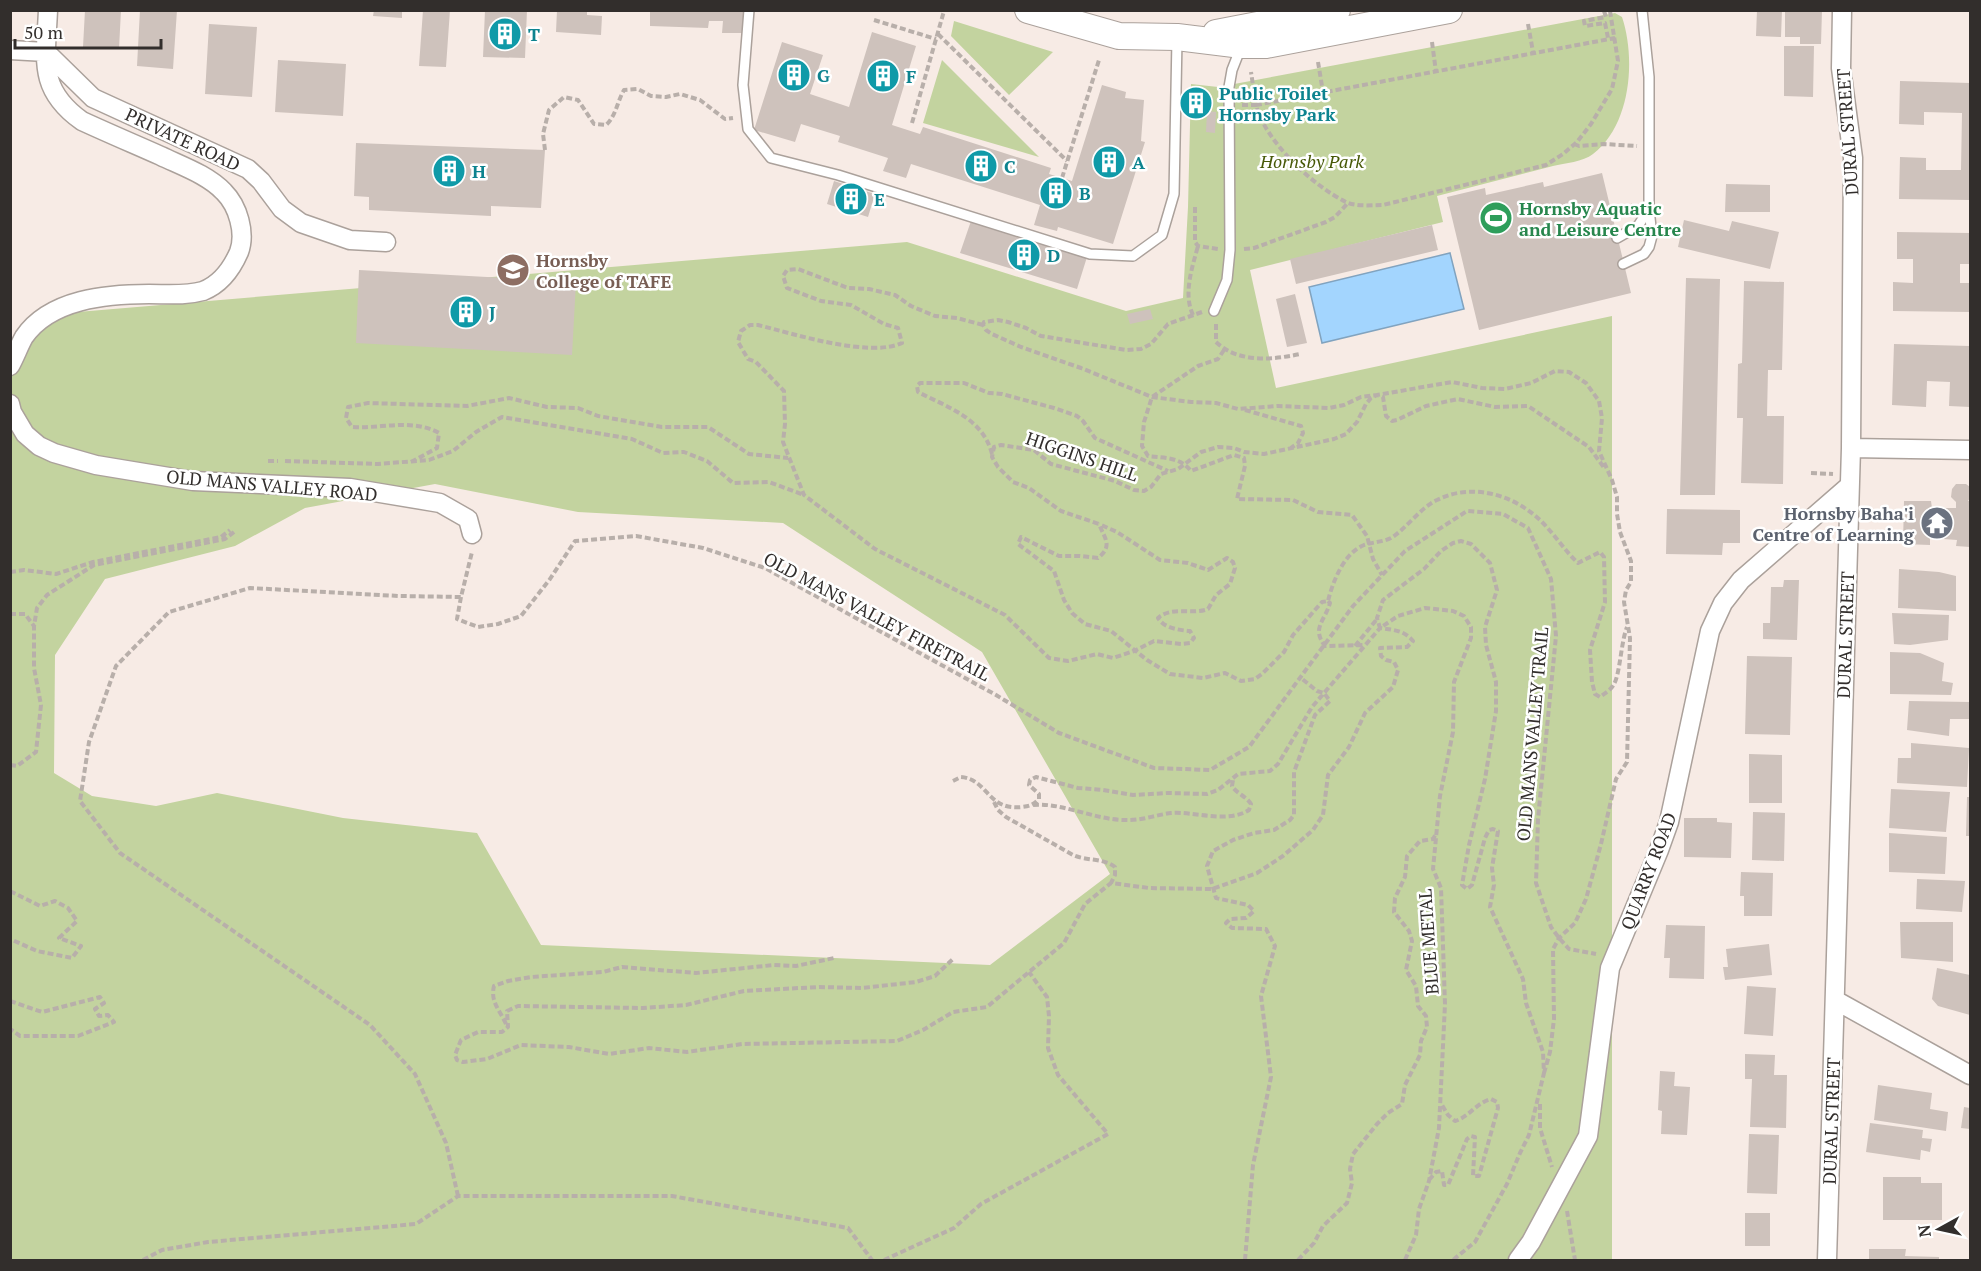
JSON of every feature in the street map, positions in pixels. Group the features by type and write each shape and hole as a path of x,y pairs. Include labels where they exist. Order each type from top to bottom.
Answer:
{"main road":[{"path":"1028,10 1055,15 1119,36 1180,37 1242,45 1266,45 1449,10"},
{"path":"1180,37 1260,26 1337,10"}],"street":[{"path":"10,366 25,336 50,312 84,300 118,294 186,294 205,290 221,280 234,265 241,246 241,226 235,208 225,192 188,169 82,121 66,110 49,84 46,52 48,10"},
{"name":"DURAL STREET","path":"1827,1260 1851,448 1852,158 1841,68 1842,10"},
{"path":"10,50 46,52"},
{"name":"PRIVATE ROAD","path":"46,52 93,98 248,169 293,219 350,240 386,242"},
{"name":"OLD MANS VALLEY ROAD","path":"10,404 25,434 39,446 54,453 96,465 193,481 350,488 440,503 468,519 472,534"},
{"path":"1851,448 1971,450"},
{"name":"QUARRY ROAD","path":"1518,1260 1531,1242 1588,1136 1610,968 1669,822 1710,631 1723,603 1741,580 1849,486"},
{"path":"1835,1000 1971,1075"}],"lane":[{"path":"749,10 743,86 748,129 771,158 838,175 1090,254 1132,256 1162,235 1174,194 1180,37"},
{"path":"1623,264 1638,258 1649,247 1652,232 1649,209 1649,85 1642,10"},
{"path":"1211,308 1227,280 1230,250 1229,87 1232,70 1242,45"},
{"path":"1617,238 1638,226 1649,209"}],"path":[{"path":"912,123 944,11"},
{"path":"1604,11 1606,17 1584,21 1585,26 1605,23 1608,38"},
{"path":"1251,72 1256,105 1262,120 1286,154 1321,186 1348,203 1364,206 1383,205 1553,162 1574,144 1601,111 1612,89 1618,61 1610,11"},
{"path":"874,20 937,37 1067,161"},
{"path":"1528,24 1533,52"},
{"path":"1256,105 1615,38"},
{"path":"1432,42 1436,72"},
{"path":"1062,178 1099,60"},
{"path":"1318,62 1323,92"},
{"path":"545,150 543,134 549,110 564,97 578,100 594,124 606,124 613,119 617,102 624,90 638,89 651,96 666,97 680,94 700,100 726,119 736,117 745,104"},
{"path":"1574,144 1579,146 1605,144 1632,146"},
{"path":"1195,207 1194,242 1198,246 1230,250 1254,248 1326,222 1335,217 1348,203"},
{"path":"1193,315 1189,292 1198,246"},
{"path":"804,495 783,442 785,424 783,391 756,362 748,359 738,342 741,331 750,325 758,325 852,346 880,349 902,343 898,328 884,324 851,305 821,301 787,288 783,276 787,270 798,269 848,288 869,289 895,295 911,306 934,316 957,318 983,325 992,334 1021,347 1082,368 1152,397 1216,403 1301,426 1303,433 1298,443 1290,449"},
{"path":"983,325 984,322 989,321 1008,322 1041,336 1126,350 1142,349 1151,344 1168,324 1211,308 1218,329 1216,342 1224,350 1255,358 1280,358 1299,354"},
{"path":"1224,350 1218,359 1198,366 1152,397 1144,422 1142,446 1148,456 1169,458 1185,463 1191,471 1234,455 1244,458 1245,466 1237,499 1293,500 1318,512 1352,515 1367,536 1373,559 1382,575"},
{"path":"1238,409 1278,406 1329,408 1344,405 1361,397 1452,382 1482,388 1505,389 1531,383 1555,371 1569,372 1586,383 1599,401 1602,418 1599,451 1617,497 1620,532 1631,561 1631,582 1626,590 1624,602 1630,638 1627,762 1616,779 1586,899 1575,923 1559,938 1553,949 1554,1019 1550,1052 1529,1136 1507,1184 1475,1242 1454,1260"},
{"path":"285,461 331,464 429,460 453,451 476,432 502,417 632,439 663,453 684,452 707,461 733,483 769,482 804,495 875,549 1005,615 1049,658 1068,661 1097,654 1113,657 1154,642 1190,643 1194,638 1190,631 1163,624 1158,618 1163,614 1173,612 1208,609 1216,595 1230,584 1235,568 1233,562 1227,558 1208,570 1188,563 1160,560 1117,532 1061,511 1029,488 1013,482 998,468 985,436 974,423 949,406 918,392 917,386 920,383 964,383 989,393 1002,394 1054,408 1077,416 1095,438 1168,471"},
{"path":"1377,395 1383,397 1386,416 1392,421 1426,406 1458,399 1496,407 1528,406 1589,447 1612,480"},
{"name":"HIGGINS HILL","path":"992,457 994,447 1011,446 1034,450 1051,464 1115,481 1134,490 1144,491 1151,487 1161,474 1178,469 1201,452 1218,447 1255,453 1316,444 1346,434 1357,422 1366,404 1377,395"},
{"path":"411,462 436,448 439,433 427,426 393,424 369,428 352,427 346,418 348,407 368,403 467,406 509,398 547,407 578,408 598,416 662,427 708,427 749,454 788,458"},
{"path":"268,461 278,461"},
{"path":"1811,473 1833,474"},
{"path":"1364,645 1325,646 1318,632 1329,608 1331,588 1352,552 1369,543 1391,538 1435,500 1452,494 1481,491 1512,500 1542,521 1578,563 1600,552 1604,557 1605,602 1590,650 1595,694 1600,696 1616,682 1627,627"},
{"name":"OLD MANS VALLEY TRAIL","path":"1275,713 1353,606 1405,551 1467,511 1503,514 1528,528 1551,579 1556,636 1538,819 1536,883 1548,920 1559,938"},
{"path":"1099,524 1108,545 1106,552 1098,558 1059,556 1021,537 1018,544 1054,571 1064,600 1085,624 1111,632 1134,651 1170,674 1203,678 1225,673 1241,681 1248,681 1268,669 1288,648 1296,630 1322,602 1328,601"},
{"path":"10,572 24,570 56,574 93,562 221,537 232,531 225,539 94,565 41,601 34,626 34,668 41,705 36,752 17,766 10,765"},
{"path":"458,1196 446,1143 416,1074 370,1025 120,853 80,801 89,742 116,666 170,612 250,588 461,597 472,556 472,534"},
{"name":"OLD MANS VALLEY FIRETRAIL","path":"461,597 457,619 478,627 509,620 520,616 550,579 575,541 636,536 703,548 765,568 996,695 1059,733 1154,768 1210,770 1249,747 1275,713"},
{"path":"1355,646 1377,618 1383,600 1424,569 1441,551 1453,543 1461,541 1471,544 1490,563 1497,590 1485,627 1486,645 1496,682 1496,711 1485,779 1474,821 1462,885 1467,889 1472,885 1485,838 1489,830 1498,831 1492,868 1494,885 1490,907 1523,979 1526,1003 1543,1052 1544,1073"},
{"name":"BLUE METAL","path":"1380,628 1398,616 1420,608 1453,610 1464,616 1471,627 1471,638 1454,682 1453,732 1440,796 1433,869 1441,888 1445,1004 1441,1103 1429,1180 1419,1209 1416,1235 1405,1260"},
{"path":"10,614 25,614 34,626"},
{"path":"1377,618 1380,628"},
{"path":"1033,806 1039,800 1039,794 1029,785 1030,780 1036,777 1078,788 1142,796 1168,793 1207,794 1218,790 1238,774 1270,771 1278,764 1311,707 1380,628"},
{"path":"1111,883 1149,888 1212,889 1257,873 1283,856 1313,830 1323,815 1328,775 1349,747 1365,713 1393,687 1398,670 1394,662 1381,656 1380,648 1407,646 1413,641 1398,630 1380,628"},
{"path":"1245,1260 1253,1165 1271,1077 1261,996 1275,946 1266,929 1232,928 1226,923 1230,919 1246,918 1254,910 1248,905 1216,898 1207,867 1213,851 1233,840 1282,827 1294,814 1294,772 1314,715 1330,701 1324,693 1317,692 1302,678"},
{"path":"508,1027 502,1032 478,1032 461,1040 455,1055 457,1060 464,1062 487,1059 521,1045 569,1047 609,1054 649,1048 687,1052 742,1044 897,1041 923,1030 953,1012 987,1007 1064,943 1085,904 1111,883 1115,875 1115,867 1109,862 1084,860 1073,855 1006,817 973,780 961,777 953,781"},
{"path":"993,801 1010,808 1045,804 1074,812 1125,820 1175,813 1236,816 1249,810 1251,804 1232,786 1235,777"},
{"path":"1298,1260 1314,1243 1323,1226 1347,1203 1352,1183 1350,1169 1353,1154 1371,1130 1388,1113 1402,1104 1405,1084 1420,1055 1421,1041 1427,1027 1426,1016 1418,1006 1416,986 1406,970 1412,941 1409,931 1394,912 1395,898 1405,877 1407,856 1420,841 1433,839 1437,832"},
{"path":"10,891 40,906 55,901 68,908 77,921 59,938 81,946 72,958 37,951 10,939"},
{"path":"1559,938 1569,949 1582,952"},
{"path":"508,1027 492,995 494,986 508,981 531,977 603,972 622,967 696,973 774,965 806,965 834,958"},
{"path":"508,1027 507,1011 518,1006 643,1008 686,1005 744,991 882,986 916,982 935,976 954,958"},
{"path":"884,1260 954,1228 981,1204 1108,1134 1058,1075 1048,1048 1050,1016 1047,997 1029,972"},
{"path":"10,1001 42,1012 100,997 104,1003 95,1009 99,1016 108,1015 114,1022 78,1036 20,1036 10,1029"},
{"path":"1540,1094 1540,1128 1568,1214 1575,1260"},
{"path":"1429,1180 1436,1172 1442,1171 1444,1175 1442,1181 1444,1185 1448,1185 1467,1139 1471,1136 1475,1137 1473,1176 1479,1176 1498,1108 1497,1102 1491,1099 1484,1101 1464,1118 1455,1120 1448,1115 1441,1103"},
{"path":"143,1260 162,1250 208,1242 416,1224 458,1196 672,1196 848,1228 872,1260"}],"green space":[{"name":"Hornsby Park","path":"1615,13 1622,17 1629,52 1627,90 1623,109 1606,142 1589,157 1437,196 1443,222 1250,270 1276,388 1612,316 1612,1260 11,1260 10,342 30,316 907,242 1126,311 1183,298 1191,84 1218,87","holes":["435,484 578,512 783,523 982,652 1110,874 990,965 541,945 477,833 343,818 217,793 156,806 92,796 54,773 55,655 105,579 235,546 305,508"]},
{"path":"954,21 1053,52 1009,95 951,36"},
{"path":"942,60 1039,157 923,123"}],"water":[{"path":"1450,253 1464,309 1322,343 1309,287"}],"building":[{"path":"85,10 121,10 119,49 83,47"},
{"path":"140,10 177,10 173,69 137,66"},
{"path":"374,10 402,10 402,18 373,16"},
{"path":"423,10 450,10 446,67 419,66"},
{"name":"T","path":"485,10 527,10 525,58 483,57"},
{"path":"557,10 587,10 587,15 602,16 601,35 556,32"},
{"path":"650,10 746,10 745,33 722,33 723,21 709,21 708,28 650,26"},
{"path":"1757,10 1782,10 1781,37 1756,36"},
{"path":"1785,10 1822,10 1821,44 1800,44 1800,37 1785,37"},
{"path":"209,24 257,27 252,97 205,94"},
{"path":"872,32 916,46 892,125 920,134 923,127 1051,168 1049,174 1072,181 1102,85 1126,92 1125,98 1144,100 1141,141 1145,142 1113,244 1058,227 1057,231 1034,225 1040,205 911,164 906,178 883,171 888,158 838,142 840,136 801,124 795,142 754,130 782,42 823,55 810,94 849,107"},
{"path":"1784,46 1814,46 1813,97 1784,96"},
{"path":"278,60 346,64 343,116 275,112"},
{"path":"1900,81 1970,83 1970,200 1899,199 1900,157 1926,158 1926,170 1961,170 1962,113 1924,112 1924,125 1899,124"},
{"name":"Public Toilet Hornsby Park","path":"1192,95 1201,95 1200,112 1191,112"},
{"path":"1207,111 1216,112 1215,133 1206,132"},
{"name":"H","path":"356,143 545,150 541,208 491,206 491,216 369,210 369,197 354,196"},
{"path":"1602,173 1631,293 1479,330 1447,197 1485,188 1486,195 1543,182 1544,187"},
{"name":"E","path":"834,181 875,194 868,217 827,204"},
{"path":"1726,184 1770,185 1770,212 1725,212"},
{"path":"1684,220 1729,231 1732,221 1779,232 1770,269 1678,247"},
{"name":"D","path":"971,221 1087,257 1077,289 960,253"},
{"path":"1432,225 1438,250 1296,284 1290,259"},
{"path":"1897,232 1970,233 1970,264 1960,264 1960,283 1970,283 1970,312 1893,311 1893,282 1913,283 1913,259 1897,259"},
{"name":"J","path":"359,270 576,282 572,355 356,343"},
{"path":"1686,278 1720,279 1715,495 1680,495"},
{"path":"1744,281 1784,282 1782,370 1768,370 1767,416 1784,416 1783,484 1741,483 1743,418 1737,418 1738,364 1742,363"},
{"path":"1295,294 1307,343 1287,347 1276,299"},
{"path":"1150,309 1153,319 1130,324 1127,314"},
{"path":"1894,344 1970,346 1970,407 1949,406 1950,382 1927,381 1926,407 1892,405"},
{"name":"Hornsby Baha'i Centre of Learning","path":"1956,484 1966,484 1970,487 1968,501 1970,501 1970,547 1956,546 1957,540 1930,538 1930,545 1903,544 1904,501 1931,501 1932,508 1956,508 1956,502 1951,497 1952,489"},
{"path":"1667,509 1740,510 1740,543 1723,543 1722,555 1666,554"},
{"path":"1899,569 1939,572 1956,576 1956,611 1898,608"},
{"path":"1784,580 1799,580 1797,640 1763,639 1763,623 1770,623 1771,587 1783,587"},
{"path":"1892,613 1949,615 1948,640 1910,645 1894,644"},
{"path":"1890,652 1920,653 1944,663 1942,681 1953,683 1951,695 1890,694"},
{"path":"1747,656 1792,657 1790,735 1745,734"},
{"path":"1909,701 1970,702 1970,719 1950,719 1949,736 1907,730"},
{"path":"1911,743 1969,748 1967,787 1897,783 1898,758 1911,758"},
{"path":"1749,754 1782,755 1782,803 1749,803"},
{"path":"1891,789 1950,792 1946,832 1889,828"},
{"path":"1967,797 1970,797 1970,836 1966,836"},
{"path":"1753,812 1785,813 1784,861 1752,860"},
{"path":"1684,818 1717,818 1717,822 1732,823 1731,858 1684,857"},
{"path":"1889,833 1947,837 1945,874 1889,872"},
{"path":"1741,872 1773,873 1772,916 1744,916 1744,896 1740,896"},
{"path":"1917,879 1965,881 1962,912 1916,909"},
{"path":"1900,922 1953,922 1953,962 1901,958"},
{"path":"1666,925 1705,926 1704,979 1669,978 1670,958 1664,958"},
{"path":"1769,944 1772,975 1725,980 1723,967 1728,967 1726,949"},
{"path":"1937,968 1970,975 1970,1015 1938,1006 1932,999"},
{"path":"1747,986 1776,988 1773,1036 1744,1034"},
{"path":"1745,1054 1775,1055 1774,1075 1787,1075 1786,1128 1750,1127 1752,1079 1745,1079"},
{"path":"1660,1071 1675,1072 1674,1086 1690,1087 1687,1135 1661,1134 1662,1111 1658,1110"},
{"path":"1878,1085 1932,1093 1930,1109 1948,1112 1946,1131 1874,1120"},
{"path":"1964,1107 1970,1108 1970,1129 1961,1128"},
{"path":"1870,1123 1923,1130 1922,1138 1932,1139 1930,1152 1921,1150 1920,1160 1866,1152"},
{"path":"1749,1134 1779,1135 1777,1194 1747,1193"},
{"path":"1883,1177 1921,1177 1921,1183 1942,1183 1942,1220 1883,1220"},
{"path":"1745,1213 1770,1213 1770,1246 1745,1246"},
{"path":"1869,1249 1906,1249 1905,1256 1939,1257 1939,1260 1869,1260"}],"place":[{"name":"T","path":"505,34"},
{"name":"G","path":"794,75"},
{"name":"F","path":"883,76"},
{"name":"Public Toilet Hornsby Park","path":"1196,103"},
{"name":"A","path":"1109,162"},
{"name":"C","path":"981,166"},
{"name":"H","path":"449,171"},
{"name":"B","path":"1056,193"},
{"name":"E","path":"851,199"},
{"name":"Hornsby Aquatic and Leisure Centre","path":"1496,218"},
{"name":"D","path":"1024,255"},
{"name":"Hornsby College of TAFE","path":"513,270"},
{"name":"J","path":"466,312"},
{"name":"Hornsby Baha'i Centre of Learning","path":"1937,523"}]}
